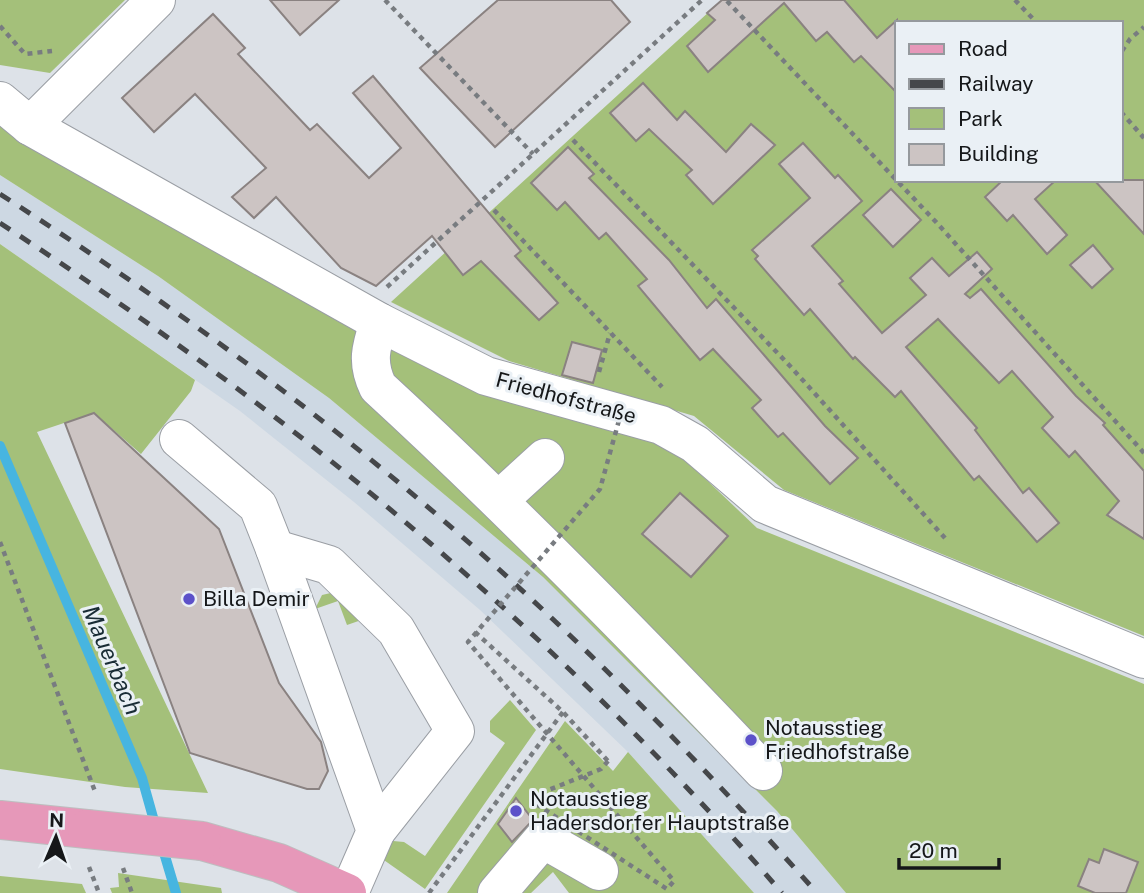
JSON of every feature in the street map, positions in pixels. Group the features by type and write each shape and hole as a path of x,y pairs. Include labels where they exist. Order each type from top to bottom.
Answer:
{"main road":[{"path":"0,820 93,816 202,841 279,863 348,893"}],"street":[{"path":"10,110 156,0"},
{"name":"Friedhofstraße","path":"10,110 368,315 486,376 661,425 695,444 765,504 1144,659"},
{"path":"368,315 369,368 378,387 500,499 605,604 764,771"},
{"path":"179,439 258,506 376,831"},
{"path":"500,499 545,458"},
{"path":"275,549 330,565 396,630 455,731 376,831 348,893"},
{"path":"497,893 543,839 599,871"}],"path":[{"path":"385,0 533,155"},
{"path":"368,315 387,288 702,0"},
{"path":"1015,0 1035,21"},
{"path":"727,1 895,179"},
{"path":"0,26 25,54 50,52 62,46"},
{"path":"1123,49 1130,38 1144,27"},
{"path":"1123,114 1144,138"},
{"path":"573,140 790,366 947,540 935,551 927,571"},
{"path":"898,182 1144,453"},
{"path":"494,210 669,394"},
{"path":"475,632 563,712 608,761 601,769 588,774 575,779 536,795 536,804 667,889 674,881 593,787 584,777 575,767 468,642 475,632 600,489 621,413"},
{"path":"0,542 93,816"},
{"path":"429,893 563,712"},
{"path":"89,867 99,893"},
{"path":"122,867 132,893"}],"shaded area":[{"path":"0,175 158,276 329,398 543,577 777,811 846,893 754,893 628,752 480,610 354,502 240,411 0,244"}],"green space":[{"path":"0,0 125,0 50,73 0,65"},
{"path":"722,0 1144,0 1144,636 784,490 694,416 509,361 391,302"},
{"path":"0,122 673,448 757,528 1144,684 1144,893 846,893 777,811 543,577 329,398 158,276 0,175"},
{"path":"0,244 195,380 191,391 141,454 94,413 37,432 208,793 125,787 0,769"},
{"path":"335,592 370,617 347,625 338,601 315,609 322,595"},
{"path":"510,700 536,730 425,889 381,858 393,841 404,842 425,856 505,743 490,732 490,721"},
{"path":"565,721 613,771 628,752 754,893 569,893 553,872 531,893 447,893"},
{"path":"118,873 221,888 222,893 112,893 110,888 119,887"},
{"path":"0,876 82,884 86,893 0,893"}],"building":[{"path":"270,0 339,0 300,35"},
{"path":"498,0 611,0 630,22 495,147 420,68"},
{"path":"722,0 844,0 877,38 895,22 895,91 861,56 854,62 827,32 816,41 784,3 708,72 687,46 715,20 707,13"},
{"path":"213,14 245,48 238,54 310,130 317,124 369,178 401,148 353,93 373,76 521,251 515,256 558,303 539,320 481,261 463,275 432,236 376,286 341,268 276,197 254,218 232,197 266,168 195,94 154,132 122,98"},
{"path":"643,83 677,120 685,111 726,152 751,124 775,145 713,204 686,175 692,170 649,129 636,141 610,113"},
{"path":"803,143 835,178 838,175 862,201 812,246 843,281 839,284 882,333 926,295 910,278 932,258 949,276 977,252 992,269 965,294 970,298 981,289 1076,396 1105,423 1103,425 1144,471 1144,539 1107,515 1119,501 1075,451 1069,457 1042,428 1053,417 1012,371 999,383 938,319 906,347 977,428 975,430 1023,493 1029,488 1059,523 1037,542 979,476 974,480 901,391 895,397 855,357 853,359 810,309 804,315 755,259 758,256 752,250 810,198 779,164"},
{"path":"568,147 594,174 589,178 669,260 707,308 716,299 825,426 858,458 830,484 783,433 778,437 752,408 761,400 713,349 700,360 638,286 647,279 606,233 599,239 565,202 557,210 531,183"},
{"path":"1144,180 1144,234 1096,182"},
{"path":"1001,182 1054,182 1035,199 1067,235 1047,254 1013,215 1007,221 985,197"},
{"path":"891,189 921,220 893,247 863,215"},
{"path":"1093,245 1113,269 1092,288 1070,265"},
{"path":"572,342 602,350 593,383 562,375"},
{"name":"Billa Demir","path":"94,413 219,529 279,683 321,742 328,771 319,789 307,789 190,753 65,423"},
{"path":"680,493 728,536 691,577 642,534"},
{"name":"Notausstieg Hadersdorfer Hauptstraße","path":"516,798 533,820 512,842 498,824"},
{"path":"1104,849 1138,862 1126,893 1095,893 1078,886 1089,859 1099,863"}],"waterway":[{"name":"Mauerbach","path":"0,446 142,778 156,828"},
{"name":"Mauerbach","path":"162,846 176,893"}],"railway":[{"path":"0,194 156,298 257,371 356,447 459,534 618,682 719,786 817,893"},
{"path":"0,223 213,371 316,449 415,530 511,615 605,704 695,796 782,893"}],"place":[{"name":"Billa Demir","path":"189,599"},
{"name":"Notausstieg Friedhofstraße","path":"751,740"},
{"name":"Notausstieg Hadersdorfer Hauptstraße","path":"516,811"}]}
